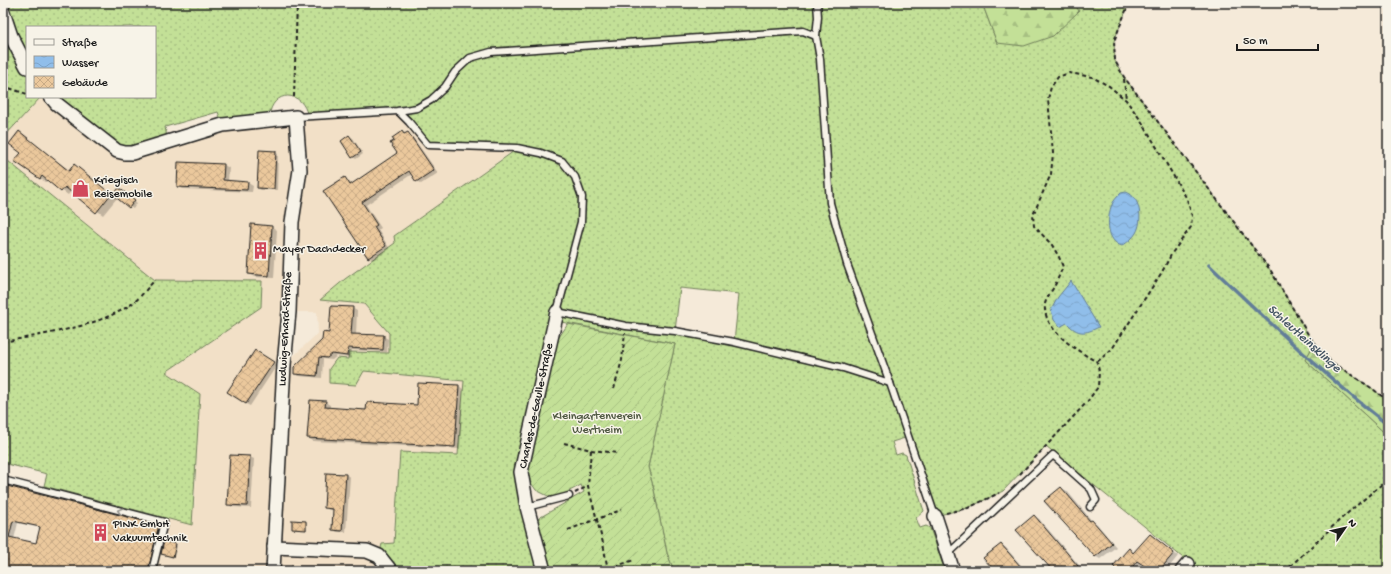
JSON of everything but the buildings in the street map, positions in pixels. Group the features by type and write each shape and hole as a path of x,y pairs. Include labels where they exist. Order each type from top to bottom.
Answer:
{"street":[{"path":"3,12 11,36 26,65"},
{"path":"52,98 117,151 125,153 132,153 223,125 296,117"},
{"name":"Ludwig-Erhard-Straße","path":"273,571 284,365 289,312 292,222 300,170 296,117"},
{"name":"Charles-de-Gaulle-Straße","path":"544,571 527,507 521,472 557,312"},
{"path":"935,516 953,571"},
{"path":"274,547 367,551 379,556 391,571"}],"lane":[{"path":"816,3 818,17 816,36 820,59 830,203 847,264 890,383 935,516"},
{"path":"296,117 398,111 417,108 431,100 445,87 455,72 470,58 491,52 803,31 816,36"},
{"path":"398,111 428,145 517,148 541,153 562,161 575,177 582,198 581,222 557,312 626,326 675,332 734,342 843,368 890,383"},
{"path":"948,554 1053,455 1091,490 1096,500 1090,507"},
{"path":"3,480 164,522 152,571"},
{"path":"527,507 569,496"}],"path":[{"path":"294,97 297,3"},
{"path":"1130,3 1114,41 1114,61 1124,77 1271,271 1309,336 1330,361 1373,389 1388,401"},
{"path":"1069,73 1092,77 1109,86 1126,100 1142,122 1188,199 1192,216 1191,227 1172,253 1162,272 1112,349 1097,362 1076,350 1051,326 1045,313 1045,303 1056,284 1063,267 1052,245 1034,226 1033,215 1051,174 1053,153 1048,99 1051,87 1058,77 1069,73"},
{"path":"1124,77 1126,100"},
{"path":"3,86 26,94"},
{"path":"3,342 79,326 108,316 133,302 155,280"},
{"path":"614,389 622,360 626,326"},
{"path":"1019,474 1087,402 1098,387 1097,362"},
{"path":"564,443 591,450 618,453"},
{"path":"591,450 588,486 608,570"},
{"path":"1285,571 1388,479"},
{"path":"569,496 588,486"},
{"path":"935,516 968,508 1003,491"},
{"path":"568,530 596,518 621,510"},
{"path":"602,571 634,560"}],"shaded area":[{"path":"40,98 57,104 117,151 223,125 398,111 517,148 395,236 396,243 345,279 321,300 364,304 389,333 389,353 349,352 348,359 363,371 465,381 458,455 400,452 391,571 155,571 168,519 194,507 200,395 166,372 261,307 262,281 155,280 3,157 3,138","holes":["289,312 317,312 318,333 285,364"]}],"green space":[{"path":"3,3 982,3 997,43 1078,11 1074,3 1129,3 1114,41 1115,61 1124,77 1271,271 1309,336 1315,343 1305,360 1388,436 1388,571 1199,571 1046,446 1003,491 968,508 935,516 908,437 892,442 896,455 902,453 906,455 924,511 916,518 920,528 926,526 930,528 945,571 674,571 667,553 648,467 675,344 556,321 521,472 544,571 391,571 379,556 382,544 394,543 400,452 458,455 464,381 364,371 356,385 329,383 329,369 337,358 348,359 349,352 389,353 389,333 364,304 320,300 345,279 395,243 394,236 517,149 428,145 398,111 308,117 305,108 300,101 294,97 288,96 281,97 276,101 271,108 269,117 223,125 218,112 165,127 168,142 125,153 57,104 40,98 3,138","holes":["680,288 739,294 734,342 675,331"]},
{"path":"982,3 1074,3 1079,11 1053,36 1024,46 997,43"},
{"path":"3,157 155,280 262,281 261,307 166,372 200,394 192,525 44,486 47,474 3,463"},
{"name":"Kleingartenverein Wertheim","path":"568,324 675,344 648,467 667,553 674,571 549,571 536,523 539,518 584,492 581,485 560,496 550,497 536,490 527,477 526,467 557,340"},
{"path":"1315,343 1330,361 1373,389 1388,401 1388,436 1305,360"}],"water":[{"path":"1126,192 1135,199 1138,204 1140,222 1135,235 1122,246 1113,240 1110,235 1109,218 1114,201 1121,193"},
{"path":"1071,281 1099,327 1090,331 1082,332 1075,330 1067,323 1060,327 1054,320 1051,310 1058,297"}],"waterway":[{"name":"Schleutleinsklinge","path":"1209,265 1319,367 1388,425"}],"place":[{"name":"Kriegisch Reisemobile","path":"81,188"},
{"name":"Mayer Dachdecker","path":"260,250"},
{"name":"PINK GmbH Vakuumtechnik","path":"100,532"}]}
